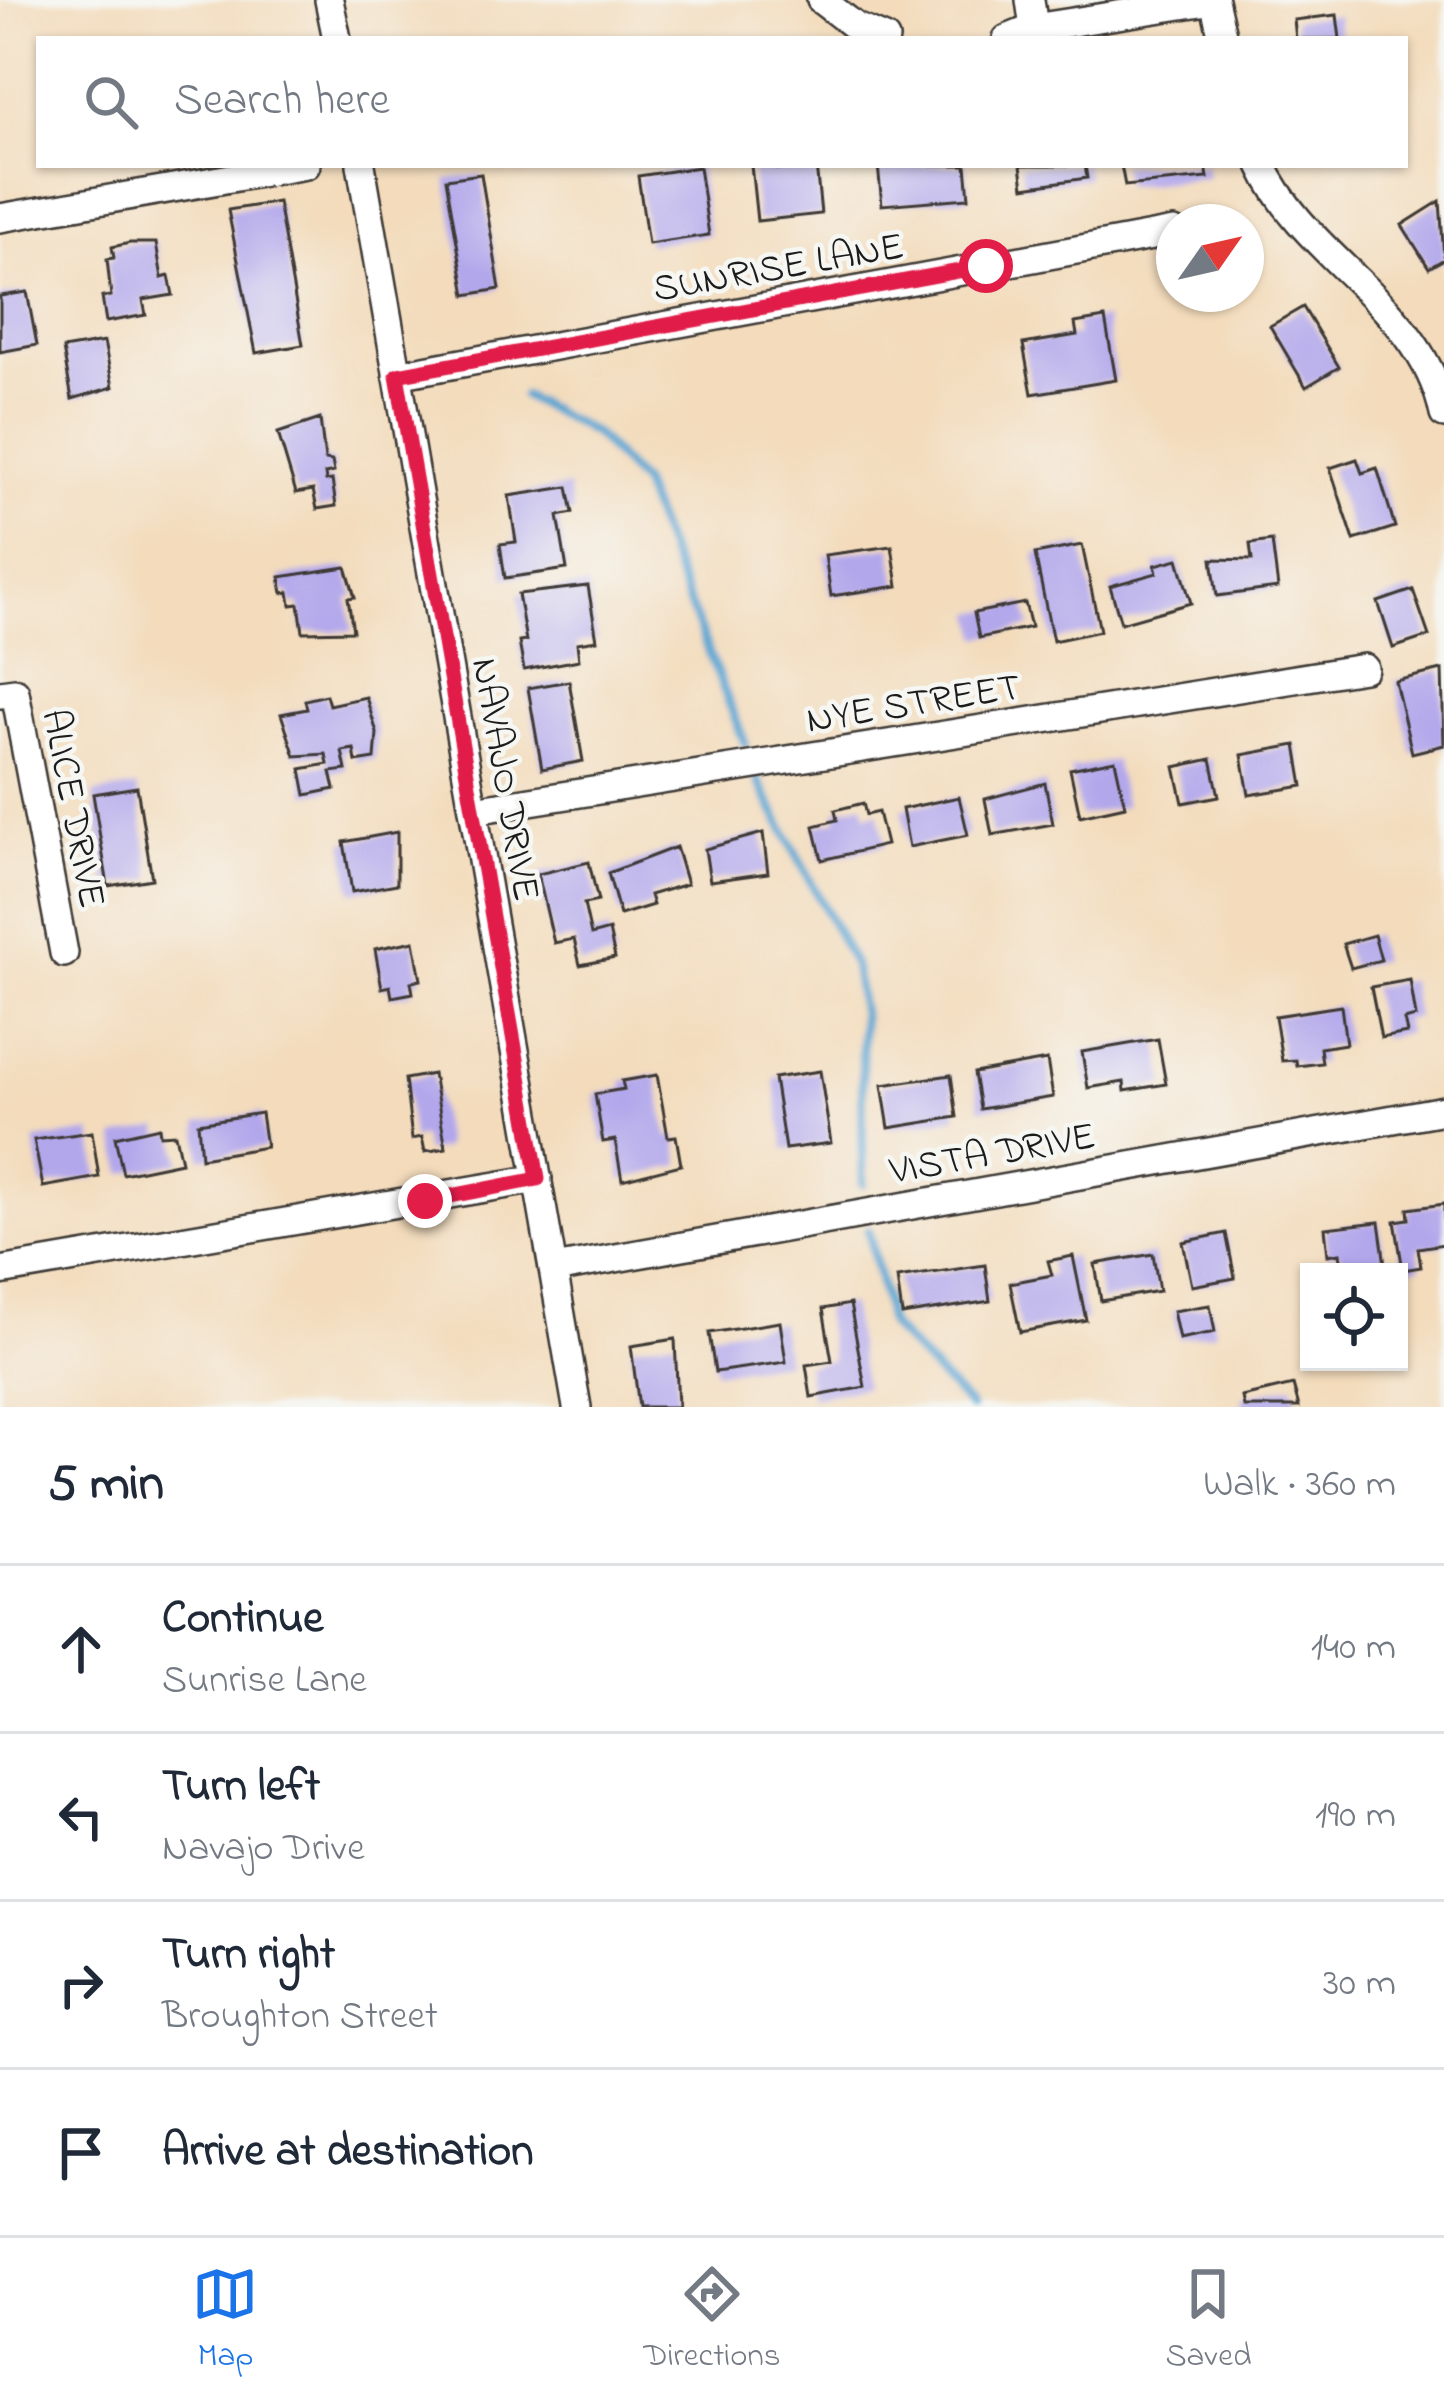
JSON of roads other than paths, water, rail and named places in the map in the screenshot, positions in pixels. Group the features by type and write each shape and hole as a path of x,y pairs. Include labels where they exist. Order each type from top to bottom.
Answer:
{"street":[{"path":"329,0 336,36"},
{"path":"821,0 856,27 878,36"},
{"path":"1009,36 1032,14 1214,0 1222,36"},
{"path":"0,218 289,168"},
{"name":"NAVAJO DRIVE","path":"362,168 577,1407"},
{"path":"1263,168 1280,203 1388,307 1439,390 1444,414"},
{"name":"SUNRISE LANE","path":"397,375 1156,235"},
{"name":"NYE STREET","path":"474,810 1364,668"},
{"name":"ALICE DRIVE","path":"0,694 15,692 64,952"},
{"name":"VISTA DRIVE","path":"554,1269 1444,1110"},
{"path":"0,1270 538,1179"}],"waterway":[{"path":"524,396 594,433 641,483 745,743"},
{"path":"758,780 854,965 862,1013 863,1184"},
{"path":"868,1230 890,1326 970,1407"}]}
